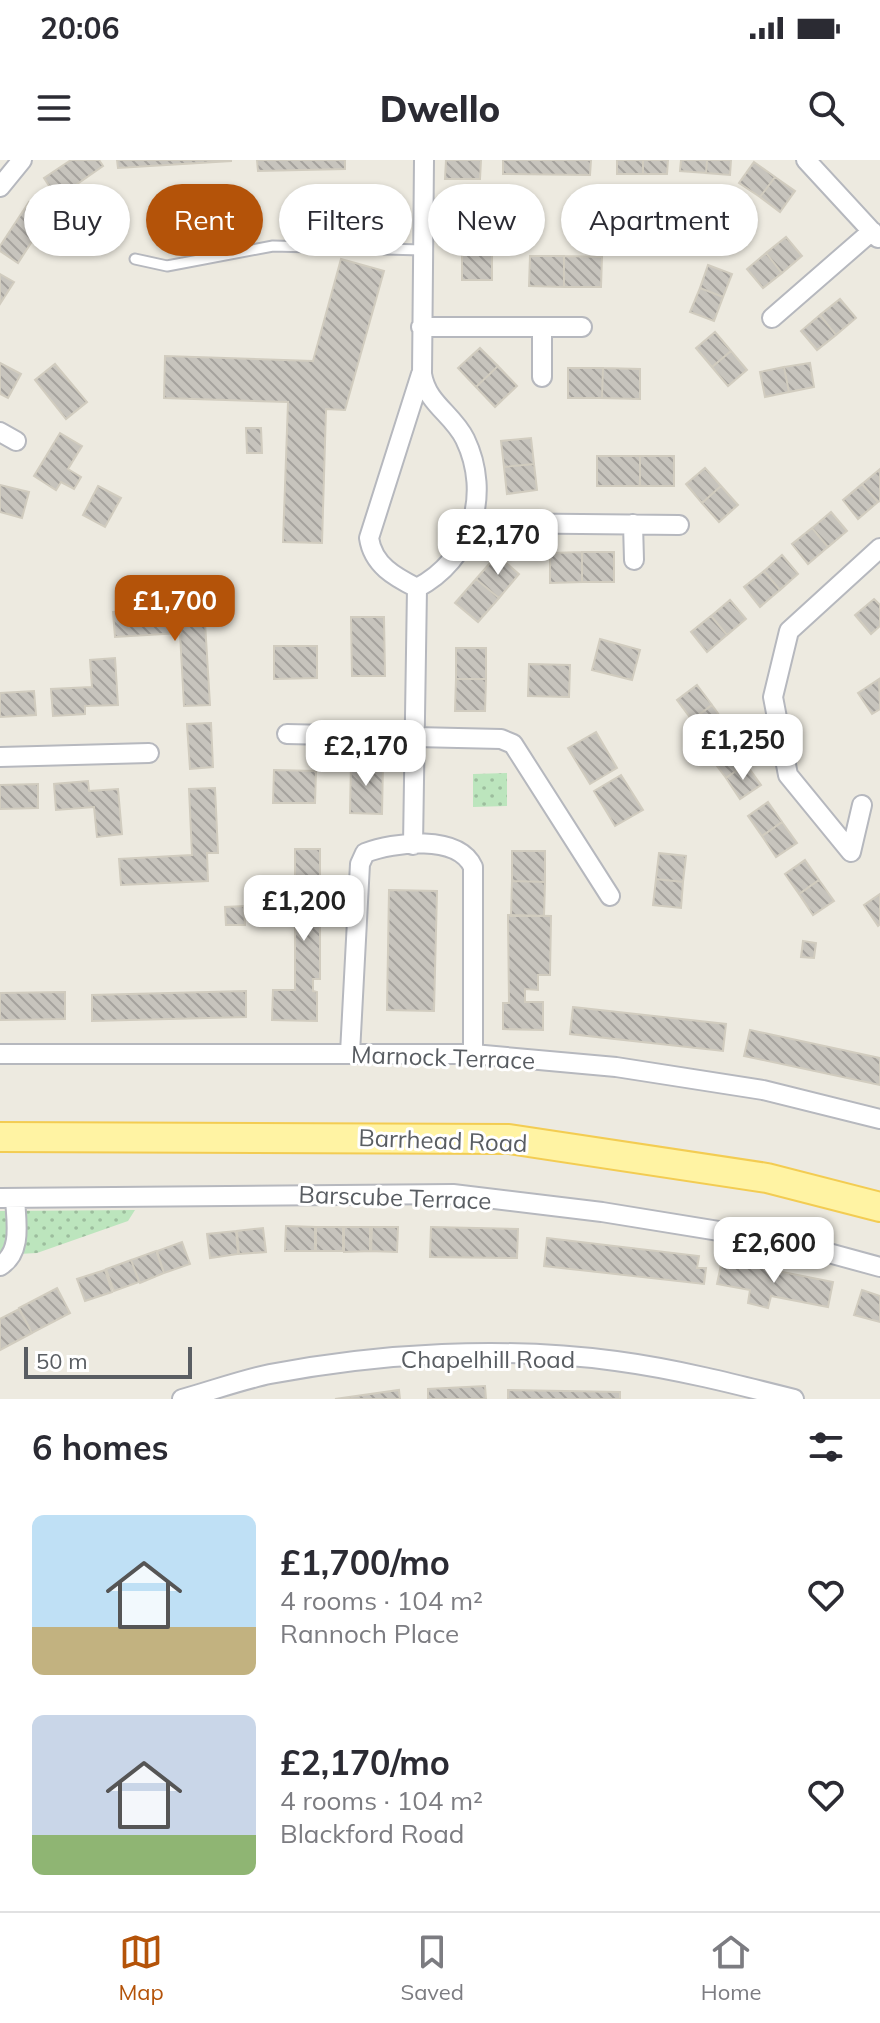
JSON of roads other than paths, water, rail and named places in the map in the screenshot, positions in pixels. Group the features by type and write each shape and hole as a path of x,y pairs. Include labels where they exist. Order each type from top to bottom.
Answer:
{"main road":[{"name":"Barrhead Road","path":"0,1137 509,1139 767,1178 880,1207"}],"street":[{"path":"0,187 22,160"},
{"path":"417,588 432,580 455,559 473,523 475,479 465,438 427,396 422,374 424,160"},
{"path":"772,318 876,236 806,160"},
{"path":"421,327 582,327"},
{"path":"542,327 542,377"},
{"path":"417,588 391,575 378,562 369,538 422,374"},
{"path":"473,523 679,525"},
{"path":"633,524 634,560"},
{"path":"862,805 851,852 788,775 773,697 789,631 880,548"},
{"path":"413,845 417,588"},
{"path":"287,734 501,739 513,744 610,896"},
{"path":"0,757 149,753"},
{"path":"350,1053 360,864 365,853 378,848 413,845 455,849 468,856 473,867 473,1054"},
{"name":"Marnock Terrace","path":"0,1054 473,1054 616,1067 763,1090 880,1119"},
{"name":"Barscube Terrace","path":"8,1198 453,1194 602,1212 760,1238 880,1267"},
{"path":"0,1266 7,1262 17,1240 8,1198"},
{"name":"Chapelhill Road","path":"182,1399 269,1374 405,1357 522,1354 614,1361 696,1374 794,1399"}],"lane":[{"path":"135,259 167,266 273,246 422,250"}]}
